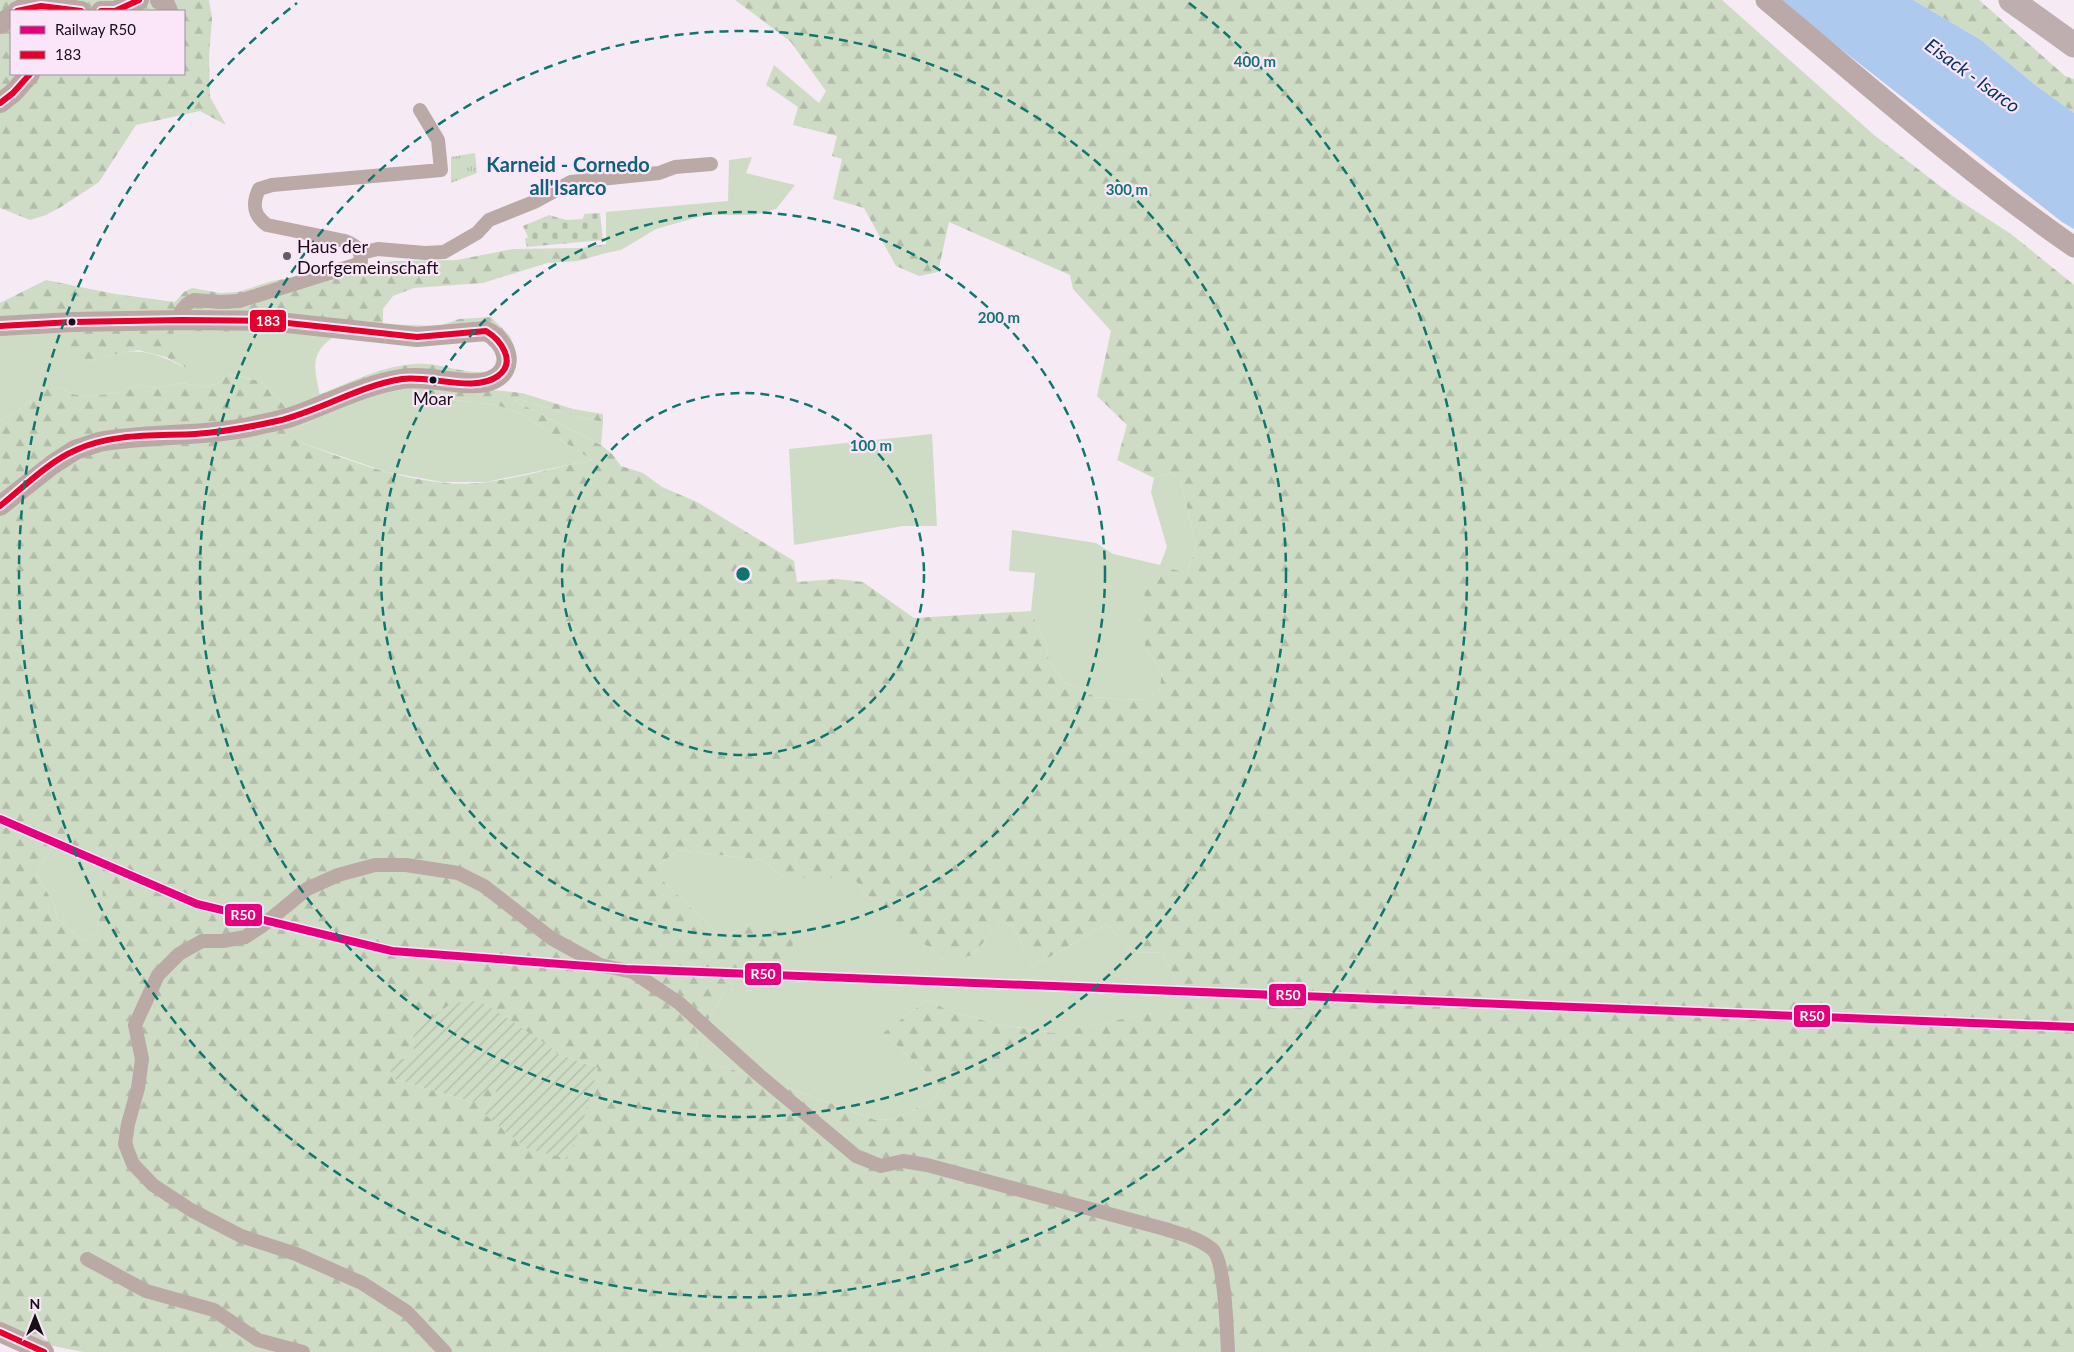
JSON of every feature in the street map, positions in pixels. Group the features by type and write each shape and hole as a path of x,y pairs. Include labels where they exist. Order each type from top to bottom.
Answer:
{"highway":[{"path":"2011,0 2074,45"},
{"path":"2037,0 2074,26"}],"main road":[{"path":"1766,0 1965,165 2074,247"}],"street":[{"path":"117,10 139,0"},
{"path":"160,0 164,2 168,10"},
{"path":"19,10 29,6 41,5 74,10"},
{"path":"0,103 13,93 29,75"},
{"path":"182,320 181,312 187,304 194,300 239,301 355,265 361,261 361,252 355,245 345,241 267,225 259,219 254,210 254,199 259,189 272,185 441,170 438,140 420,110"},
{"path":"361,252 378,249 425,253 444,252 477,233 489,220 534,202 571,182 659,173 675,167 711,164"},
{"path":"0,326 72,322 182,320 269,321 417,337 486,331 496,336 507,353 506,364 501,375 484,383 472,384 426,377 404,378 367,388 290,417 252,426 99,442 75,450 0,506"},
{"path":"445,1352 407,1312 362,1283 296,1254 241,1236 191,1210 153,1185 133,1164 125,1144 128,1124 138,1088 142,1059 135,1025 158,975 179,954 202,941 223,941 245,937 262,926 307,889 338,875 375,865 406,865 458,873 484,886 551,938 600,965 633,972 679,1003 856,1156 881,1166 902,1161 927,1165 1194,1238 1214,1250 1221,1268 1228,1352"},
{"path":"87,1259 146,1291 214,1310 258,1340 304,1352"},
{"path":"0,1332 44,1352"}],"green space":[{"path":"0,0 209,0 212,19 209,56 210,97 226,125 200,111 136,125 99,182 61,207 46,215 30,220 0,208"},
{"path":"735,0 1722,0 1874,135 1954,197 2011,234 2074,285 2074,1352 83,1352 9,1337 0,1331 0,421 14,414 47,387 57,387 72,394 88,397 122,392 133,385 158,388 181,383 208,387 221,381 228,374 260,381 287,408 367,375 400,366 425,364 472,372 491,371 494,367 496,355 488,339 173,331 186,368 166,357 138,350 110,355 87,362 68,362 59,341 68,335 66,328 0,335 0,303 46,280 115,294 175,302 184,292 192,288 220,293 238,292 272,281 393,261 457,260 513,249 581,248 607,244 606,253 578,261 547,263 483,283 414,288 393,296 383,309 383,324 439,326 459,319 491,317 510,336 515,349 493,390 522,393 573,409 603,414 603,422 576,417 519,399 515,401 601,445 612,454 621,466 643,473 662,487 697,502 794,561 797,582 837,579 863,582 914,618 1031,611 1046,645 1049,661 1064,682 1096,697 1126,700 1146,699 1159,692 1162,672 1146,649 1141,626 1145,591 1170,569 1187,572 1196,545 1180,478 1171,473 1154,478 1117,460 1127,425 1097,396 1111,331 1073,289 1070,275 949,222 938,272 919,276 896,266 864,208 833,199 842,159 832,156 837,136 793,125 798,107 766,85 774,65 819,103 826,91 790,41","holes":["413,385 418,393 427,397 497,405 521,414 592,460 488,482 464,484 415,479 390,473 296,441 292,430 332,411 380,392","65,838 75,846 96,846 100,856 103,888 99,922 97,932 84,942 57,918 54,905 36,872 58,841","678,850 763,860 784,878 854,878 866,895 895,912 896,931 955,959 973,955 1000,922 1014,927 1032,967 1107,924 1133,953 1163,952 1182,995 1167,1010 1053,1033 996,1024 947,1010 928,999 883,1033 937,1082 939,1089 935,1099 895,1119 875,1120 817,1098 712,1063 699,1061 694,1050 700,1034 726,989 756,991 790,959 794,938 753,922 722,938 660,878 660,864","558,1054 598,1068 483,1113 496,1093","414,1060 473,1102 394,1079"]},
{"path":"1913,0 1979,0 2065,76 2074,79 2074,113 2034,84 1981,40"},
{"path":"475,153 477,173 451,183 451,157"},
{"path":"752,157 746,173 795,185 776,209 753,215 705,215 656,229 621,250 606,253 606,212 728,201 729,160"},
{"path":"600,213 603,240 527,247 525,239 528,237 523,226 549,215 566,220 583,219 584,214"},
{"path":"66,328 68,335 87,362 115,354 137,352 159,356 185,368 173,331 265,331 338,334 322,347 318,354 315,368 320,396 287,408 260,381 229,374 221,381 208,387 181,383 158,388 133,385 122,392 88,397 72,394 57,387 47,387 14,414 0,421 0,335"},
{"path":"414,385 427,397 497,405 521,414 592,460 486,482 442,482 387,472 296,441 292,430 332,411 380,392"},
{"path":"519,399 576,417 603,422 601,445 515,401"},
{"path":"932,434 937,526 903,526 794,545 789,449"},
{"path":"1171,473 1180,478 1196,545 1187,572 1146,649 1162,672 1159,692 1146,699 1126,700 1096,697 1064,682 1049,661 1046,645 1031,611 1035,573 1009,571 1012,530 1096,543 1113,554 1160,565 1167,547 1151,492 1154,478"},
{"path":"65,838 70,845 96,846 102,866 103,888 97,932 84,942 57,918 54,905 36,872 58,841"},
{"path":"678,850 763,860 784,878 854,878 866,895 973,955 1000,922 1014,927 1032,967 1107,924 1133,953 1163,952 1182,995 1168,1010 1054,1033 996,1024 947,1010 928,999 883,1033 937,1082 939,1089 935,1099 895,1119 875,1120 817,1098 712,1063 699,1062 694,1050 700,1034 726,989 756,991 753,922 722,938 660,878 660,864"},
{"path":"480,1001 542,1041 558,1054 598,1068 582,1125 567,1159 526,1148 483,1113 496,1093 495,1083 473,1102 394,1079 390,1070 395,1058 414,1060 413,1030 452,1003"}],"water":[{"name":"Eisack - Isarco","path":"1778,0 1913,0 1981,40 2034,84 2074,113 2074,229 2062,222"}],"rail line":[{"name":"R50","path":"0,819 197,904 392,951 626,969 2074,1027"}],"transit line":[{"name":"183","path":"117,10 139,0"},
{"name":"183","path":"22,10 41,6 73,10"},
{"name":"183","path":"0,103 13,93 29,75"},
{"name":"183","path":"0,326 72,322 182,320 269,321 417,337 486,331 497,340 507,358 504,370 498,376 488,381 465,383 413,378 402,379 370,387 293,417 267,423 205,433 119,438 90,445 56,461 36,475 0,506"},
{"name":"183","path":"0,1332 44,1352"}],"place":[{"name":"Haus der Dorfgemeinschaft","path":"287,256"},
{"name":"Moar","path":"433,380"}],"district":[{"name":"Karneid - Cornedo all'Isarco","path":"568,176"}]}
